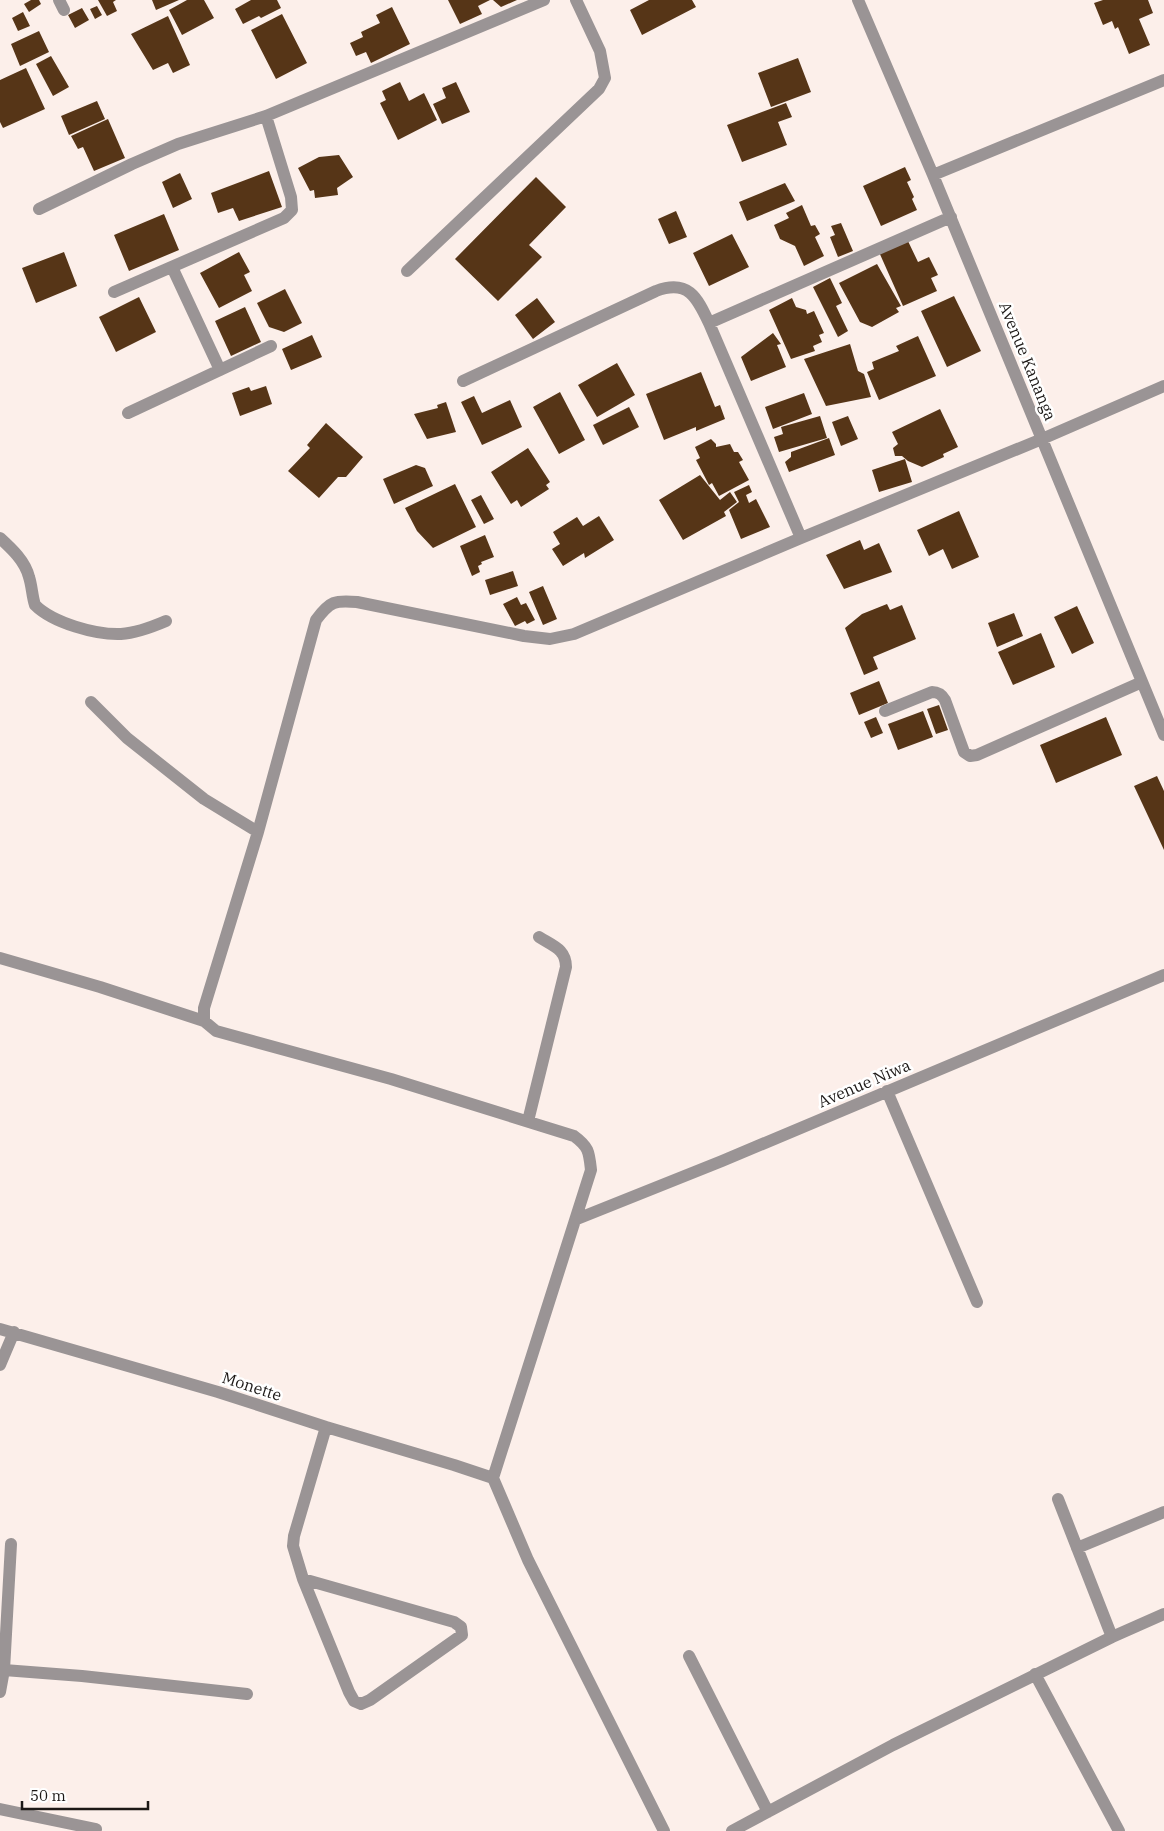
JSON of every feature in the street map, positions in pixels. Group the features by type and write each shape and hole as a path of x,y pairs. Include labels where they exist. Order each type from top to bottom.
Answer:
{"street":[{"path":"40,209 132,164 178,144 266,116 544,0"},
{"path":"407,271 599,89 605,78 600,51 576,0"},
{"name":"Avenue Kananga","path":"858,0 934,175 1164,735"},
{"path":"934,175 1164,80"},
{"path":"114,292 284,218 292,210 291,197 266,116"},
{"path":"709,323 951,217"},
{"path":"172,267 220,370"},
{"path":"463,381 670,286 693,293 709,323 801,538"},
{"path":"128,413 271,346"},
{"path":"204,1021 204,1008 258,832 311,645 316,620 326,607 340,600 524,636 550,639 574,634 1042,439 1164,386"},
{"path":"0,538 14,550 23,563 29,577 35,605 50,617 69,625 111,634 123,634 142,630 166,621"},
{"path":"885,711 932,692 937,692 945,700 964,752 970,756 986,751 1142,682"},
{"path":"91,702 127,738 204,799 258,832"},
{"path":"528,1121 566,967 566,957 562,951 539,937"},
{"path":"0,958 100,987 204,1021 216,1031 391,1079 528,1121 574,1136 585,1144 590,1153 591,1170 493,1478 528,1560 664,1831"},
{"name":"Avenue Niwa","path":"576,1219 722,1161 1164,976"},
{"path":"887,1091 976,1302"},
{"name":"Monette","path":"0,1329 218,1392 326,1427 454,1464 493,1478"},
{"path":"0,1365 14,1332"},
{"path":"303,1579 454,1622 461,1627 462,1635 370,1700 361,1704 354,1701 303,1579 293,1546 294,1536 326,1427"},
{"path":"1058,1499 1112,1637"},
{"path":"1077,1548 1164,1512"},
{"path":"0,1692 4,1670 11,1544"},
{"path":"732,1831 893,1745 1035,1674 1164,1614"},
{"path":"689,1656 768,1812"},
{"path":"4,1670 82,1676 247,1694"},
{"path":"1035,1674 1119,1831"},
{"path":"0,1809 96,1829"}],"building":[{"path":"31,0 39,0 41,4 29,12 24,4"},
{"path":"98,0 116,0 113,2 117,11 107,16"},
{"path":"152,0 179,0 156,10"},
{"path":"187,0 204,0 214,18 182,35 169,10"},
{"path":"251,0 277,0 281,8 243,24 235,9"},
{"path":"448,0 490,0 478,6 482,14 460,24"},
{"path":"493,0 517,0 501,7"},
{"path":"649,0 692,0 696,7 642,35 630,10"},
{"path":"1103,0 1148,0 1153,13 1139,19 1150,45 1129,54 1118,27 1115,29 1112,21 1103,25 1094,3"},
{"path":"97,6 102,15 95,19 90,9"},
{"path":"392,7 410,44 371,63 366,52 356,56 350,43 363,37 361,32 380,23 376,15"},
{"path":"82,8 89,20 75,28 68,15"},
{"path":"23,12 30,26 18,31 12,18"},
{"path":"282,14 307,63 276,79 251,30"},
{"path":"168,16 190,65 173,73 168,63 153,70 131,34"},
{"path":"39,31 49,52 20,66 11,44"},
{"path":"51,56 69,87 53,96 36,64"},
{"path":"798,58 811,92 771,107 758,73"},
{"path":"26,68 45,109 3,128 0,122 0,80"},
{"path":"400,82 409,101 424,93 437,120 398,140 380,103 386,100 382,91"},
{"path":"456,82 470,112 442,124 433,104 446,98 442,88"},
{"path":"97,101 105,119 69,135 61,116"},
{"path":"786,103 792,117 778,122 787,145 742,162 727,125"},
{"path":"108,119 125,158 94,171 83,147 78,149 71,136"},
{"path":"339,155 353,177 337,188 338,195 315,198 314,190 310,191 298,168 319,157"},
{"path":"905,167 911,180 907,182 914,197 912,199 917,210 881,226 863,186"},
{"path":"269,171 282,207 239,221 233,208 218,213 211,193"},
{"path":"180,173 192,199 173,208 162,182"},
{"path":"536,177 566,207 529,245 542,257 498,301 455,259"},
{"path":"785,183 795,201 747,221 739,202"},
{"path":"802,205 811,226 815,225 820,234 815,237 824,256 804,266 795,246 780,239 774,225 789,218 786,213"},
{"path":"676,211 687,237 669,244 658,219"},
{"path":"164,214 179,250 129,271 114,235"},
{"path":"841,223 853,251 838,257 830,237 835,235 831,226"},
{"path":"732,234 749,267 709,286 693,253"},
{"path":"907,239 918,262 929,257 938,275 931,278 937,291 903,306 879,252"},
{"path":"64,252 77,286 36,303 22,268"},
{"path":"239,252 250,272 244,275 252,291 219,308 200,273"},
{"path":"877,264 901,306 896,308 899,312 872,327 860,322 839,283"},
{"path":"830,278 842,303 836,306 848,331 838,337 813,287"},
{"path":"285,289 302,323 284,332 269,327 257,303"},
{"path":"954,296 981,351 947,367 921,311"},
{"path":"139,297 156,332 116,352 99,317"},
{"path":"537,298 555,322 533,339 515,315"},
{"path":"792,298 796,307 806,310 807,314 814,311 824,333 819,335 822,342 813,346 815,351 791,359 769,310"},
{"path":"245,307 261,342 231,356 215,321"},
{"path":"773,333 781,344 777,345 786,367 751,381 741,357"},
{"path":"312,335 322,357 291,370 282,349"},
{"path":"918,336 936,376 879,400 867,372 874,369 872,362 899,351 896,346"},
{"path":"850,344 858,371 864,374 871,397 826,406 804,359"},
{"path":"617,363 635,395 597,417 578,385"},
{"path":"701,372 715,407 720,405 725,419 696,431 696,427 664,440 646,394"},
{"path":"266,386 272,404 240,416 232,393 249,387 251,391"},
{"path":"560,392 585,440 559,454 533,407"},
{"path":"804,393 812,414 773,429 765,407"},
{"path":"474,396 482,413 510,400 522,427 482,445 461,402"},
{"path":"446,402 456,432 427,439 414,414 438,408 437,405"},
{"path":"629,407 639,427 603,445 593,425"},
{"path":"940,409 958,447 943,454 944,457 922,467 902,456 895,456 893,448 898,444 892,432"},
{"path":"820,416 827,438 779,452 774,437 783,434 781,427"},
{"path":"848,416 858,439 841,446 832,422"},
{"path":"326,423 363,457 346,477 338,477 319,498 288,471 310,448 307,445"},
{"path":"829,438 835,455 789,472 785,462 791,457 791,452"},
{"path":"711,439 716,444 716,447 730,444 734,452 738,452 743,460 739,462 749,480 719,496 712,483 709,485 696,460 700,458 695,447"},
{"path":"528,448 550,482 546,485 549,489 521,507 517,500 511,504 491,472"},
{"path":"905,459 912,482 879,492 872,470"},
{"path":"416,465 425,468 433,486 394,504 383,479"},
{"path":"700,475 720,500 730,492 737,502 724,512 726,516 683,540 659,500"},
{"path":"455,484 476,527 433,548 417,531 405,508"},
{"path":"749,485 752,492 746,495 749,503 756,499 770,527 741,539 729,510 739,502 734,492"},
{"path":"481,495 494,519 484,524 471,500"},
{"path":"959,511 979,557 952,569 943,549 929,556 917,530"},
{"path":"599,516 614,540 585,558 584,553 563,566 552,549 560,544 553,532 577,517 583,526"},
{"path":"485,535 494,557 481,562 482,564 478,566 480,572 472,576 460,546"},
{"path":"860,540 864,550 879,543 892,572 844,589 826,555"},
{"path":"513,571 518,586 490,595 485,580"},
{"path":"543,586 557,619 543,625 529,592"},
{"path":"517,597 521,605 526,603 535,620 527,624 525,621 515,626 503,604"},
{"path":"887,604 890,610 902,605 916,639 873,657 878,669 864,675 845,628 862,614"},
{"path":"1077,606 1094,643 1072,654 1054,617"},
{"path":"1014,613 1023,636 997,647 988,623"},
{"path":"1041,633 1055,667 1013,685 998,652"},
{"path":"879,681 888,703 859,715 850,693"},
{"path":"939,705 948,730 936,734 927,709"},
{"path":"923,711 933,737 898,750 888,724"},
{"path":"876,717 883,733 871,738 864,722"},
{"path":"1106,717 1122,755 1056,783 1040,745"},
{"path":"1157,776 1164,791 1164,850 1134,786"}]}
